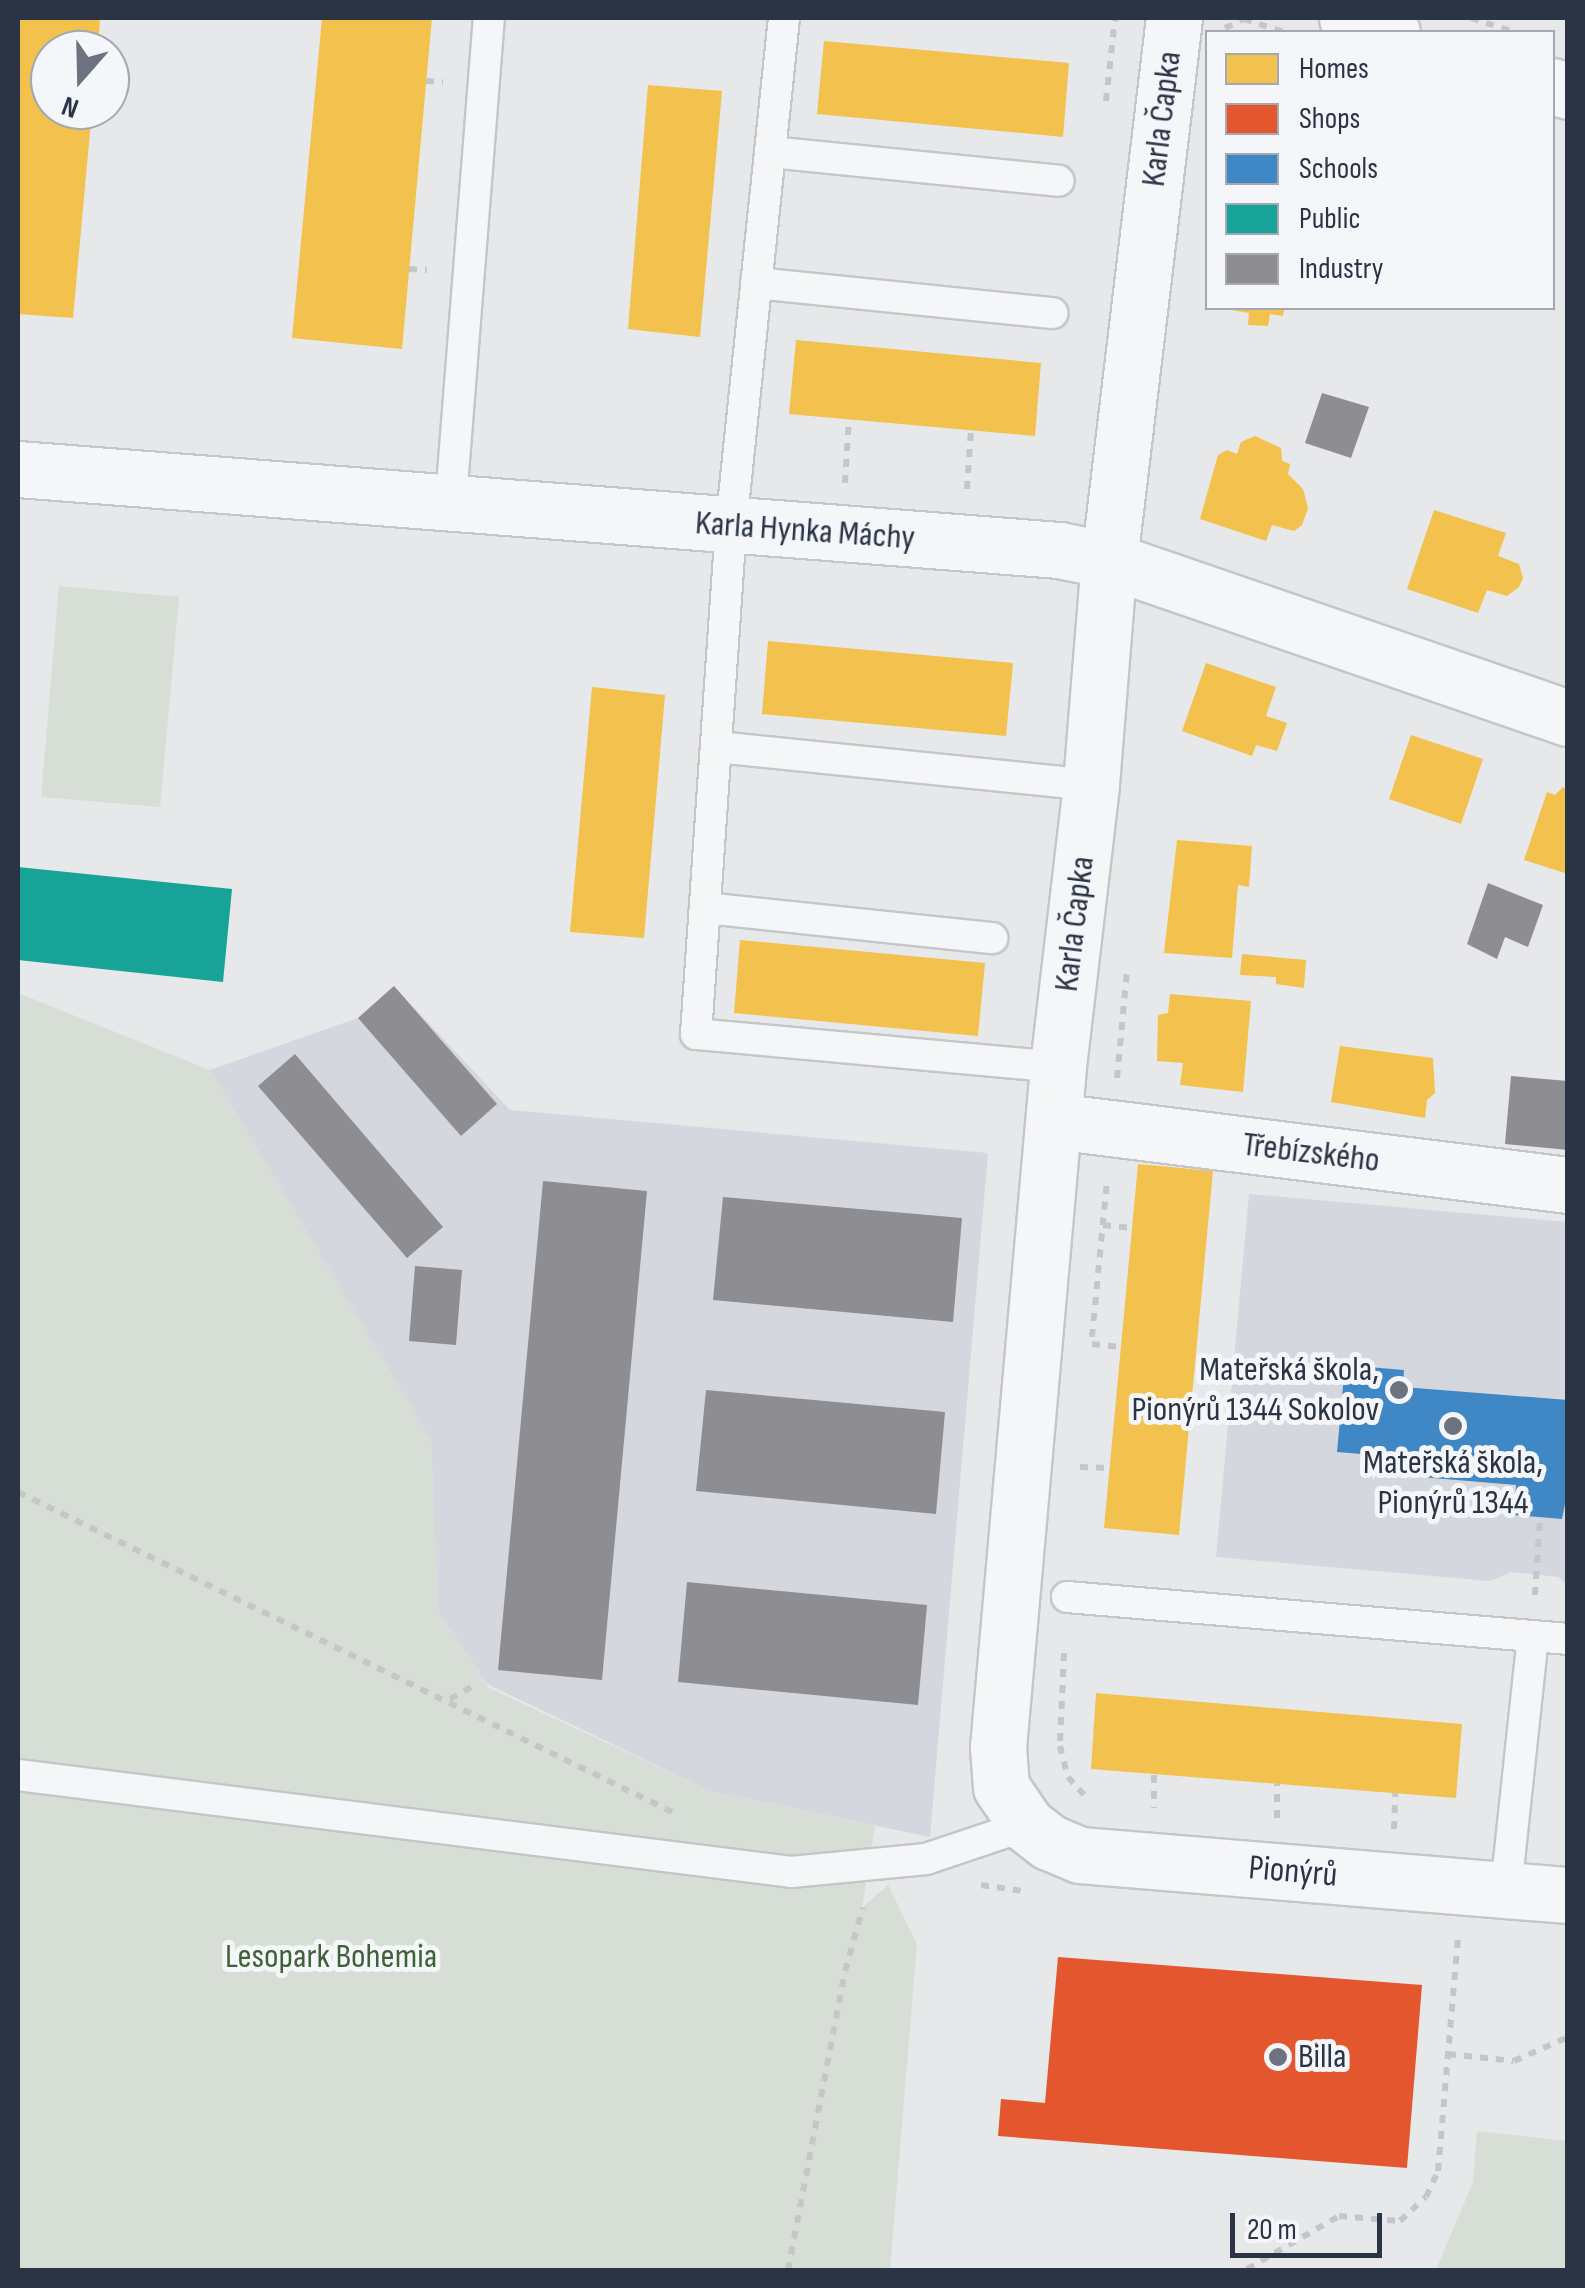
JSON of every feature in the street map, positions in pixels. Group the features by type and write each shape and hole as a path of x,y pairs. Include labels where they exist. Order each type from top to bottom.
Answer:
{"street":[{"name":"Karla Čapka","path":"1026,1825 1001,1787 998,1746 1058,1068 1090,785 1109,560 1174,18"},
{"path":"1347,18 1386,30"},
{"name":"Karla Hynka Máchy","path":"18,468 451,499 731,526 1058,550 1109,560 1568,718"},
{"name":"Třebízského","path":"1054,1121 1568,1184"},
{"name":"Pionýrů","path":"1026,1825 1049,1842 1080,1856 1568,1895"}],"lane":[{"path":"451,499 489,18"},
{"path":"784,18 731,526 696,1034 1058,1068"},
{"path":"770,152 1059,181"},
{"path":"756,284 1052,313"},
{"path":"717,747 1090,785"},
{"path":"705,908 992,938"},
{"path":"1067,1598 1568,1639"},
{"path":"1506,1889 1533,1636"},
{"path":"18,1775 791,1872 926,1859 1026,1825"}],"path":[{"path":"1471,18 1508,30"},
{"path":"1219,30 1244,19 1278,30"},
{"path":"1102,1226 1132,1228"},
{"path":"1092,1344 1121,1347"},
{"path":"1080,1467 1110,1468"},
{"path":"18,1492 688,1820"},
{"path":"1533,1636 1540,1518"},
{"path":"448,1700 475,1685"},
{"path":"1154,1774 1154,1810"},
{"path":"1277,1784 1277,1820"},
{"path":"1394,1830 1396,1794"},
{"path":"788,2270 845,1971 862,1910"},
{"path":"1247,2269 1340,2216 1400,2222 1426,2197 1438,2170 1458,1926"},
{"path":"1448,2054 1514,2061 1566,2040"}],"shaded area":[{"path":"394,986 510,1110 988,1153 930,1837 710,1791 487,1684 438,1611 431,1440 210,1070 358,1018"},
{"name":"Mateřská škola, Pionýrů 1344 Sokolov","path":"1249,1194 1567,1222 1567,1585 1559,1577 1511,1572 1490,1581 1216,1557"}],"green space":[{"path":"59,586 179,597 160,807 41,797"},
{"name":"Lesopark Bohemia","path":"18,993 210,1070 431,1440 438,1611 489,1688 710,1791 875,1826 862,1908 888,1885 917,1944 890,2270 18,2270"},
{"path":"1477,2131 1567,2141 1567,2270 1436,2270 1473,2182"}],"building: Homes":[{"path":"18,18 100,18 99,30 30,30 30,130 90,130 73,318 18,314"},
{"path":"322,18 432,18 402,349 292,338"},
{"path":"824,41 1069,63 1063,137 817,114"},
{"path":"648,85 722,91 700,337 628,329"},
{"path":"1232,310 1284,310 1283,316 1270,314 1268,326 1248,325 1249,313"},
{"path":"796,340 1041,363 1035,436 789,414"},
{"path":"1255,436 1281,448 1282,461 1290,464 1288,474 1303,489 1308,508 1302,525 1294,531 1272,525 1266,541 1200,519 1218,455 1227,450 1237,454 1241,442"},
{"path":"1434,510 1506,533 1498,556 1519,564 1523,578 1519,587 1507,596 1487,590 1478,613 1407,589"},
{"path":"768,641 1013,663 1006,736 762,714"},
{"path":"1206,663 1276,687 1266,716 1287,723 1277,751 1256,745 1252,756 1182,731"},
{"path":"592,687 665,695 644,938 570,932"},
{"path":"1411,735 1483,759 1461,824 1389,799"},
{"path":"1563,787 1568,789 1568,874 1524,860 1547,792 1555,795"},
{"path":"1177,840 1252,846 1249,887 1238,885 1232,958 1164,953"},
{"path":"740,940 985,963 978,1036 734,1013"},
{"path":"1242,954 1306,960 1304,988 1276,984 1276,977 1240,975"},
{"path":"1170,994 1251,1001 1243,1092 1180,1085 1183,1063 1157,1061 1158,1015 1168,1013"},
{"path":"1340,1046 1433,1058 1435,1093 1427,1100 1425,1118 1331,1102"},
{"path":"1138,1164 1213,1171 1179,1535 1104,1528"},
{"path":"1096,1693 1462,1724 1456,1798 1091,1769"}],"building: Shops":[{"path":"1058,1957 1422,1985 1407,2168 998,2136 1001,2099 1045,2103"}],"building: Schools":[{"name":"Mateřská škola, Pionýrů 1344","path":"1345,1365 1404,1370 1403,1387 1568,1400 1568,1489 1562,1519 1514,1515 1516,1485 1421,1477 1421,1459 1337,1452"}],"building: Public":[{"path":"18,867 232,889 223,982 18,960"}],"building: Industry":[{"path":"1322,393 1369,407 1351,458 1305,443"},
{"path":"1488,883 1543,905 1528,947 1505,937 1497,959 1467,944"},
{"path":"394,986 497,1104 461,1136 358,1018"},
{"path":"295,1054 443,1227 407,1258 258,1086"},
{"path":"1511,1076 1568,1081 1568,1150 1505,1144"},
{"path":"543,1181 647,1191 602,1680 498,1670"},
{"path":"723,1197 962,1218 953,1322 713,1300"},
{"path":"415,1266 462,1270 456,1345 409,1341"},
{"path":"706,1390 945,1412 936,1514 696,1491"},
{"path":"687,1582 927,1605 918,1705 678,1682"}],"place":[{"name":"Mateřská škola, Pionýrů 1344 Sokolov","path":"1399,1390"},
{"name":"Mateřská škola, Pionýrů 1344","path":"1453,1426"},
{"name":"Billa","path":"1278,2057"}]}
